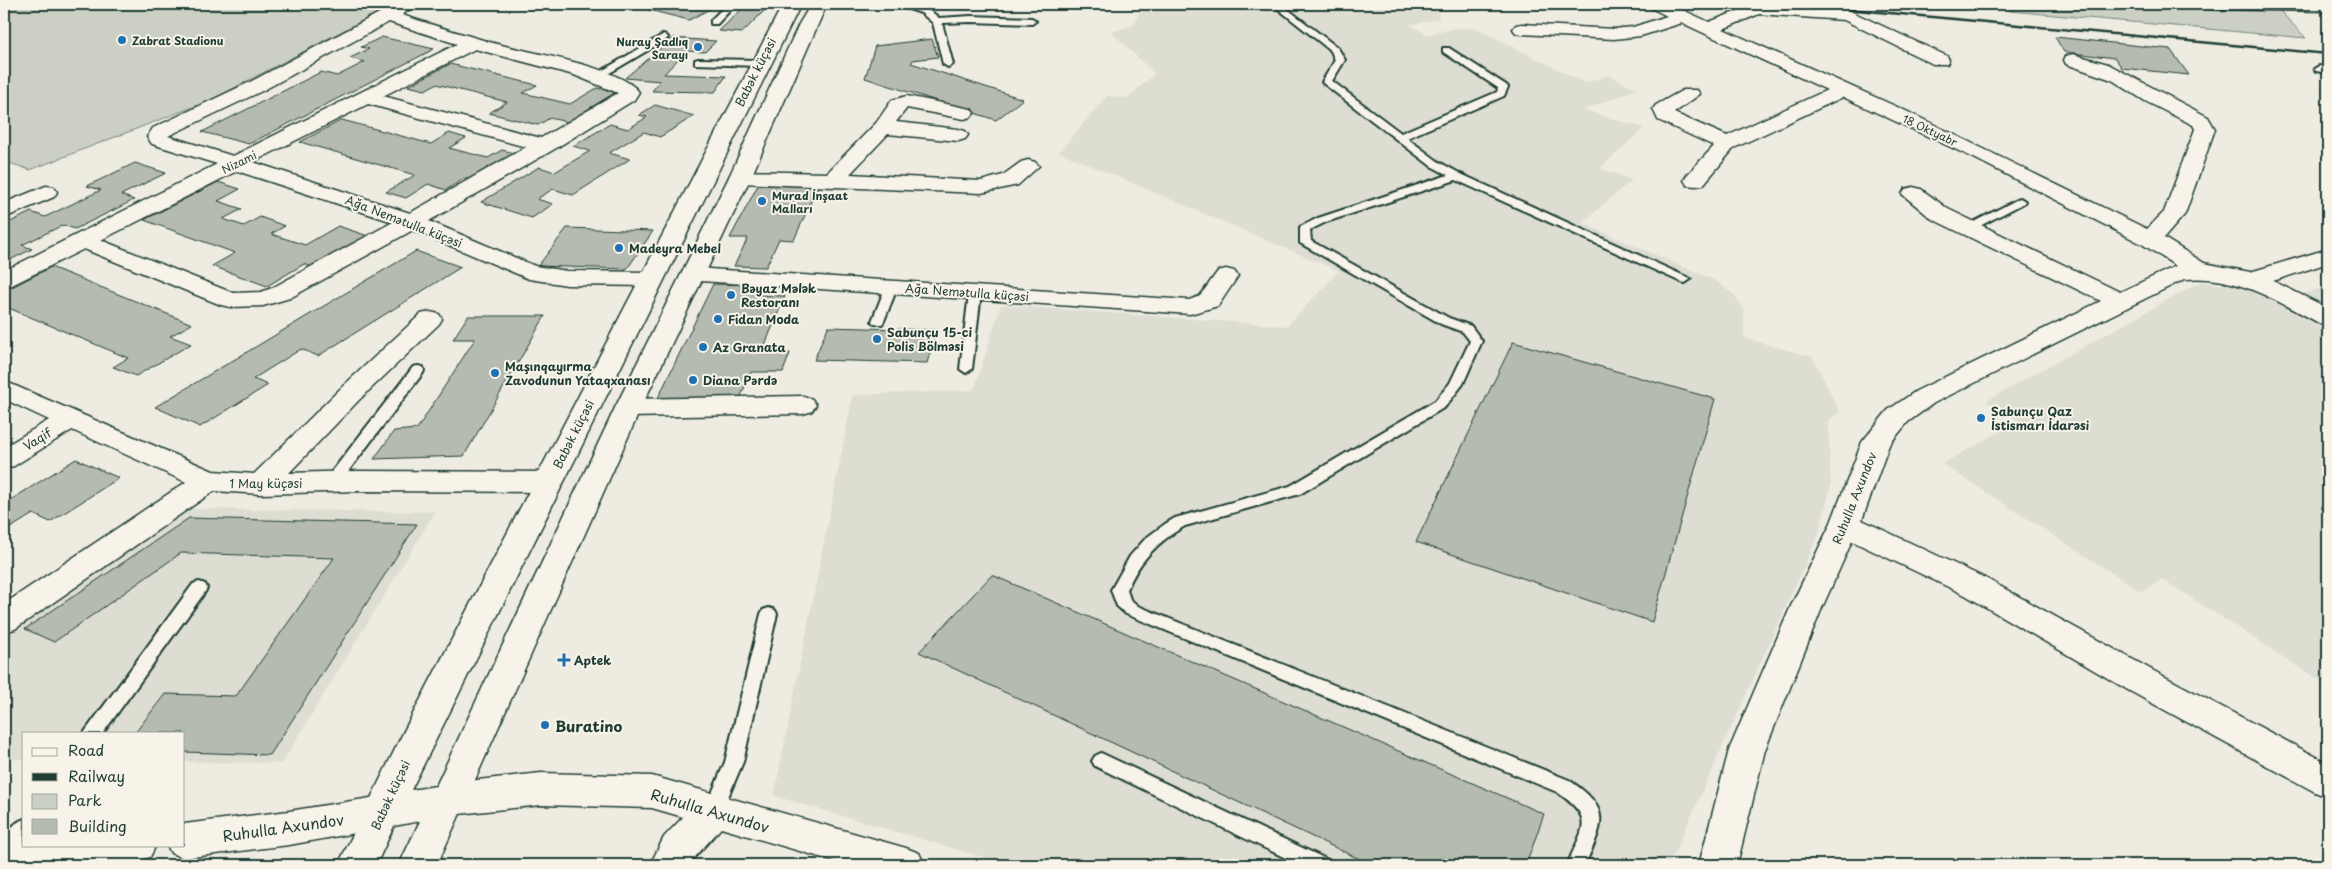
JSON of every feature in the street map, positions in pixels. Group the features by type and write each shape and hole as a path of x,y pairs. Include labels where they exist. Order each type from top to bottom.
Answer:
{"street":[{"path":"388,16 410,4"},
{"name":"Babək küçəsi","path":"357,865 416,741 760,63 792,4"},
{"path":"418,865 450,799 628,408 694,275 808,24 819,4"},
{"name":"18 Oktyabr","path":"1657,4 1773,60 1943,135 2150,239 2197,269"},
{"path":"2213,4 2328,6"},
{"path":"1710,28 1744,16 1756,9 1848,15 1940,60"},
{"path":"82,240 230,300 243,302 263,299 281,293 413,222 546,146 627,96 629,92 623,86 598,76 474,43 388,16"},
{"name":"Ağa Nemətulla küçəsi","path":"388,16 257,86 160,132 157,137 159,140 331,193 413,222 529,272 567,278 652,279"},
{"path":"1522,29 1614,34 1635,32 1684,16"},
{"name":"Nizami","path":"4,280 474,43"},
{"path":"2073,60 2101,68 2119,76 2152,97 2201,121 2205,129 2174,214 2150,239"},
{"path":"1694,180 1727,144 1843,90"},
{"path":"1690,94 1663,109 1665,116 1727,144"},
{"path":"368,98 546,146"},
{"path":"834,180 884,127 899,104 907,102 964,113"},
{"path":"884,127 958,136"},
{"path":"740,177 981,186 1010,180 1028,166"},
{"path":"4,211 46,192"},
{"path":"1913,194 1940,214 2020,251 2120,302"},
{"path":"2250,280 2328,256"},
{"name":"Ruhulla Axundov","path":"1718,865 1747,750 1806,608 1845,525 1876,442 1898,416 1925,397 2168,277 2197,269 2233,274 2250,280"},
{"name":"Ağa Nemətulla küçəsi","path":"694,275 1190,307 1209,302 1226,276"},
{"path":"2250,280 2328,318"},
{"path":"261,484 351,393 430,320"},
{"name":"1 May küçəsi","path":"4,389 208,481 261,484 332,482 548,482"},
{"path":"628,408 803,405"},
{"name":"Vaqif","path":"4,459 71,419"},
{"path":"4,620 208,481"},
{"path":"1845,525 1976,587 2140,680 2328,781"},
{"name":"Ruhulla Axundov","path":"185,841 289,828 450,799 542,789 652,792 906,865"},
{"path":"668,865 677,849 714,810"},
{"path":"4,854 121,846"}],"lane":[{"path":"714,22 732,4"},
{"path":"898,4 928,11 939,21 948,64"},
{"path":"1276,4 1335,50 1340,60 1327,82 1435,164 1457,176 1685,279"},
{"path":"939,21 971,19 1032,22"},
{"path":"598,76 664,37"},
{"path":"1400,137 1501,94 1503,87 1446,50"},
{"path":"698,62 760,63"},
{"path":"1457,176 1322,220 1304,229 1306,243 1445,321 1467,329 1476,341 1456,384 1440,404 1295,490 1180,522 1165,530 1154,538 1123,577 1119,590 1123,602 1132,610 1562,786 1585,802 1590,808 1594,820 1576,865"},
{"path":"1968,228 2020,201"},
{"path":"878,321 891,288"},
{"path":"966,369 975,293"},
{"path":"332,482 418,370"},
{"path":"94,732 200,588"},
{"path":"714,810 734,762 769,614"},
{"path":"1101,761 1319,865"},
{"path":"4,854 22,830"}],"shaded area":[{"path":"1143,4 1435,4 1439,19 1410,25 1427,35 1455,28 1476,28 1585,83 1608,75 1638,89 1583,110 1644,128 1600,168 1632,180 1582,223 1714,280 1734,295 1744,309 1744,338 1813,357 1840,412 1828,421 1831,486 1818,536 1669,865 1010,865 774,796 853,395 974,390 1001,305 1287,326 1339,271 1059,152 1107,96 1127,98 1155,74 1111,32 1134,25"},
{"path":"2200,282 2244,287 2328,329 2328,686 2162,579 2142,592 1942,464 2019,421 1986,401"},
{"path":"2328,286 2328,309 2298,295"},
{"path":"191,509 435,512 282,763 185,762 185,732 22,732 22,759 4,759 4,636"}],"green space":[{"path":"4,4 394,4 211,100 30,170 4,161"},
{"path":"2009,4 2098,4 2279,10 2306,38 2010,11"}],"building":[{"path":"625,4 719,4 689,20"},
{"path":"747,4 770,5 742,33 719,31"},
{"path":"382,37 434,49 249,144 202,132 321,72 337,76 365,62 350,58 369,49 361,47"},
{"path":"2055,37 2170,49 2189,75 2122,68 2115,58 2064,52"},
{"path":"672,38 716,41 705,52 686,51 664,74 726,76 715,92 652,91 660,81 625,78"},
{"path":"932,39 938,57 913,60 911,63 1023,99 996,120 865,78 875,46"},
{"path":"450,64 537,85 523,93 570,104 597,88 616,92 567,122 550,118 538,125 489,113 507,102 436,84 425,90 408,86"},
{"path":"655,105 694,116 660,137 644,132 609,153 630,159 573,195 553,189 537,199 553,204 532,218 481,202 539,167 555,172 590,151 573,146 610,124 628,129 647,117 639,115"},
{"path":"342,120 431,144 449,133 466,138 449,148 488,158 502,150 519,154 475,181 465,178 446,190 428,184 406,198 386,192 415,175 300,142"},
{"path":"135,163 166,173 121,195 134,200 75,229 63,225 22,245 32,249 4,263 4,225 31,212 45,217 101,190 87,186"},
{"path":"218,182 240,189 218,201 242,209 223,219 244,226 260,217 285,226 271,234 305,245 338,226 368,236 314,268 304,264 267,286 212,266 235,253 144,220"},
{"path":"758,185 818,186 794,240 779,239 766,267 734,266 748,238 730,238"},
{"path":"567,228 653,231 627,269 538,266"},
{"path":"416,251 461,267 318,356 301,349 253,379 268,385 200,427 155,407"},
{"path":"51,267 192,324 170,336 191,344 136,376 113,367 128,358 4,306 4,291"},
{"path":"713,284 762,285 758,295 785,296 762,352 790,353 783,372 751,372 740,398 658,398"},
{"path":"468,316 545,316 464,456 374,459 394,431 417,429 475,339 453,339"},
{"path":"828,327 937,330 927,363 814,360"},
{"path":"1513,342 1715,399 1652,622 1416,542"},
{"path":"76,459 119,478 50,522 33,514 4,532 4,495 12,499"},
{"path":"189,518 417,524 270,755 185,752 185,732 136,732 165,694 236,696 334,558 181,553 54,642 25,629"},
{"path":"992,575 1544,814 1526,865 1372,865 919,652"}],"railway":[{"path":"1793,4 2328,54"}],"place":[{"name":"Zabrat Stadionu","path":"122,40"},
{"name":"Nuray Şadlıq Sarayı","path":"698,47"},
{"name":"Murad İnşaat Malları","path":"762,201"},
{"name":"Madeyra Mebel","path":"619,248"},
{"name":"Bəyaz Mələk Restoranı","path":"731,295"},
{"name":"Fidan Moda","path":"718,319"},
{"name":"Sabunçu 15-ci Polis Bölməsi","path":"877,339"},
{"name":"Az Granata","path":"703,347"},
{"name":"Maşınqayırma Zavodunun Yataqxanası","path":"495,373"},
{"name":"Diana Pərdə","path":"693,380"},
{"name":"Sabunçu Qaz İstismarı İdarəsi","path":"1981,418"},
{"name":"Aptek","path":"564,660"},
{"name":"Buratino","path":"545,725"}]}
